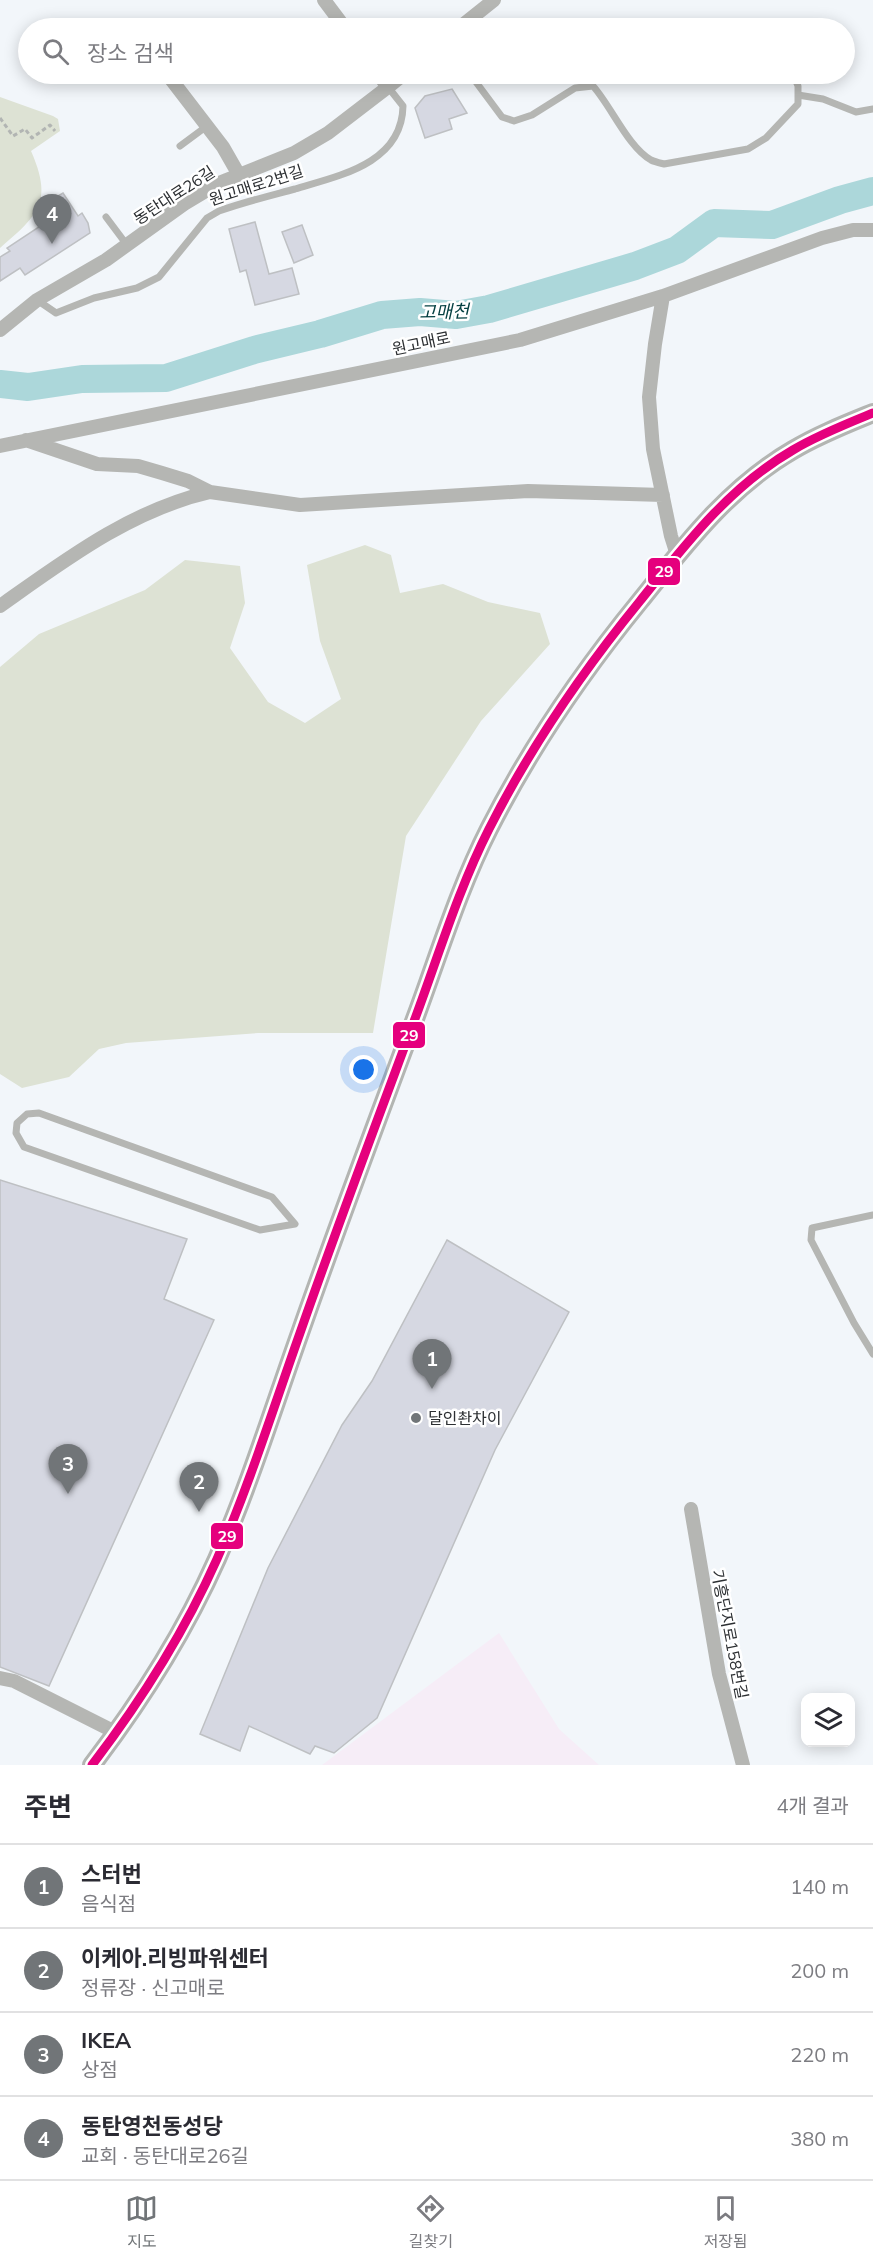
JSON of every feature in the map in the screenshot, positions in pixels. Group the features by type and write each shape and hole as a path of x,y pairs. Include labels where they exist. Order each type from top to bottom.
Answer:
{"street":[{"path":"324,0 338,18"},
{"path":"472,18 494,0"},
{"path":"175,84 223,147 239,175"},
{"path":"385,84 387,87 391,84"},
{"name":"동탄대로26길","path":"0,330 37,300 106,260 184,204 219,183 294,153 328,133 387,87"},
{"name":"원고매로","path":"0,446 24,439 60,435 520,340 663,296 822,238 853,230 873,230"},
{"path":"663,296 654,344 650,397 652,449 672,543 677,555"},
{"path":"92,1765 117,1732 168,1654 215,1562 237,1511 338,1227 469,873 487,833 533,750 592,662 706,519 745,483 769,465 816,437 873,413"},
{"path":"24,439 97,464 138,466 188,481 210,492 300,505 528,491 663,495"},
{"path":"0,606 110,532 180,499 210,492"},
{"name":"기흥단지로158번길","path":"691,1509 719,1674 743,1765"},
{"path":"0,1678 14,1682 117,1732"}],"lane":[{"path":"477,84 501,117 514,121 532,115 575,88 593,86 642,152 651,160 664,164 748,149 766,138 798,104 797,84"},
{"name":"원고매로2번길","path":"37,300 56,313 94,298 137,288 159,277 207,218 219,211 350,173 372,161 394,138 403,117 403,106 387,87"},
{"path":"798,95 823,99 856,112 873,109"},
{"path":"180,146 207,126"},
{"path":"106,217 127,245"},
{"path":"39,1113 272,1197 295,1224 260,1230 24,1148 16,1133 17,1123 27,1114 39,1113"},
{"path":"873,1215 812,1228 812,1240 854,1323 873,1354"}],"path":[{"path":"0,118 13,136 25,129 32,138 50,125 55,131"}],"shaded area":[{"path":"0,97 53,116 58,119 60,131 31,151 41,183 38,206 24,226 0,248"},
{"path":"365,545 391,555 400,593 443,584 488,602 540,613 550,644 481,721 406,836 373,1033 258,1033 126,1043 99,1049 69,1077 22,1088 0,1074 0,667 39,634 145,590 185,560 240,566 245,603 230,648 268,702 305,723 341,699 320,641 307,565"},
{"path":"499,1633 559,1729 599,1765 322,1765"}],"building":[{"path":"452,89 467,113 449,119 452,129 425,138 415,108 425,96"},
{"path":"63,193 78,216 82,213 88,223 90,233 25,275 20,268 0,281 0,257 10,251 7,248 51,219 47,213 56,207 51,200"},
{"path":"255,222 269,274 292,268 299,294 255,305 246,270 240,272 229,229"},
{"path":"302,225 313,255 294,263 282,232"},
{"path":"0,1180 187,1239 164,1299 214,1320 49,1686 0,1667"},
{"path":"447,1240 569,1312 495,1450 377,1718 334,1753 315,1746 310,1754 249,1726 240,1751 200,1734 268,1568 342,1425 372,1381"}],"waterway":[{"name":"고매천","path":"0,384 28,387 82,379 166,378 254,350 320,334 382,315 420,312 456,315 489,309 635,266 677,250 714,223 772,225 840,200 873,191"}],"transit line":[{"name":"29","path":"92,1765 128,1716 176,1640 217,1559 250,1475 328,1254 459,898 478,851 522,769 558,711 598,655 709,518 748,481 793,450 812,439 873,413"}],"place":[{"name":"동탄영천동성당","path":"52,244"},
{"name":"스터번","path":"432,1389"},
{"name":"달인촨차이","path":"416,1418"},
{"name":"IKEA","path":"68,1494"},
{"name":"이케아.리빙파워센터","path":"199,1512"}]}
